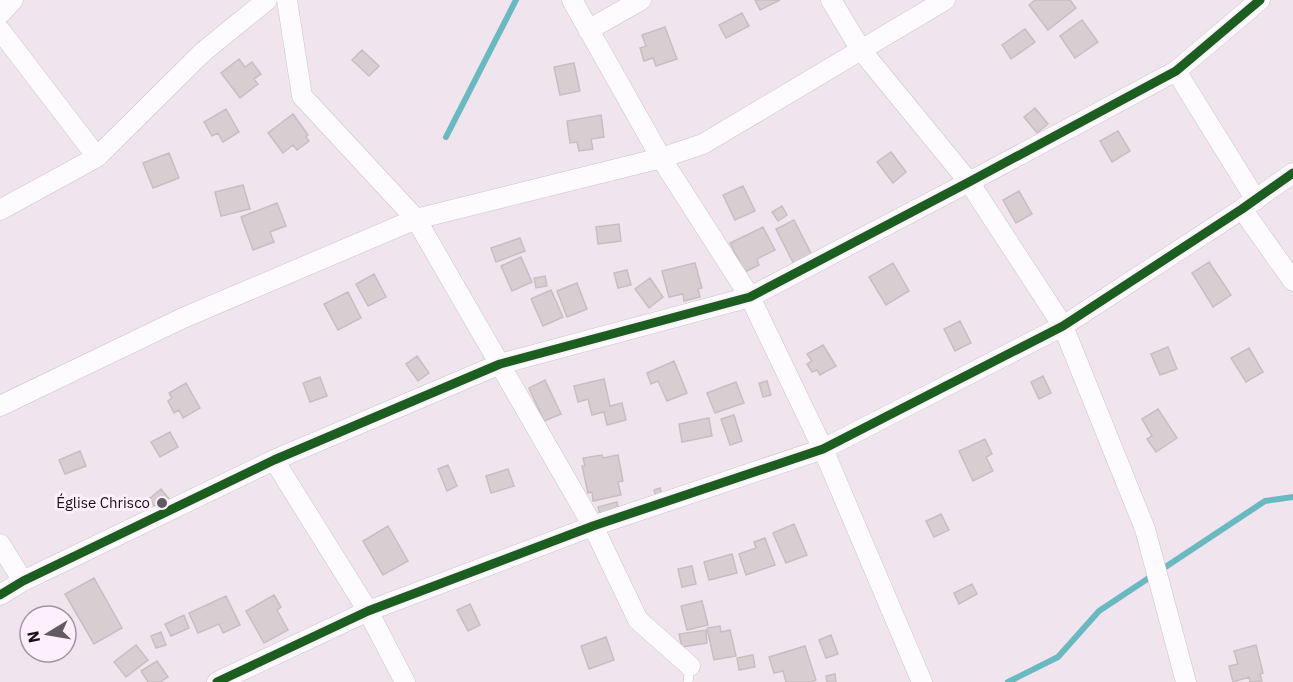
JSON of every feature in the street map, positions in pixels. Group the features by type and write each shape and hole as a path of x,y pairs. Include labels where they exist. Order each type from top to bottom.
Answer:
{"street":[{"path":"0,14 13,0"},
{"path":"0,210 98,157 203,52 267,0"},
{"path":"287,0 302,96 416,219 593,526 638,620 689,674"},
{"path":"572,0 661,159 750,297 823,449 922,682"},
{"path":"588,30 641,0"},
{"path":"831,0 861,50 969,182 1063,326 1145,529 1186,682"},
{"path":"0,406 183,318 416,219 661,159 703,144 945,0"},
{"path":"0,595 23,581 274,459 500,364 750,297 1176,71 1260,0"},
{"path":"0,30 98,157"},
{"path":"1176,71 1293,281"},
{"path":"217,682 368,611 593,526 823,449 1063,326 1293,173"},
{"path":"274,459 368,611 405,682"},
{"path":"0,544 23,581"}],"building":[{"path":"755,0 780,0 760,10"},
{"path":"1035,0 1070,0 1076,8 1048,30 1029,5"},
{"path":"742,13 749,26 726,38 719,25"},
{"path":"1082,20 1098,42 1075,58 1060,36"},
{"path":"665,27 677,59 656,66 653,58 644,61 640,48 646,46 642,35"},
{"path":"1025,29 1035,42 1011,59 1002,45"},
{"path":"362,50 379,66 369,76 352,60"},
{"path":"239,59 245,67 252,62 261,74 254,79 258,84 240,98 221,73"},
{"path":"574,63 580,91 560,95 554,67"},
{"path":"1035,108 1048,124 1037,133 1024,117"},
{"path":"226,109 239,132 223,142 218,133 212,136 204,122"},
{"path":"293,114 308,135 306,137 309,141 297,150 293,145 283,153 268,133"},
{"path":"601,115 604,137 591,139 593,149 579,151 577,142 570,143 567,121"},
{"path":"1118,131 1130,151 1112,162 1100,141"},
{"path":"891,152 906,172 893,183 877,162"},
{"path":"169,153 179,178 153,188 143,163"},
{"path":"243,185 250,209 221,216 215,192"},
{"path":"743,186 755,211 735,220 723,195"},
{"path":"1019,191 1032,214 1016,223 1003,200"},
{"path":"277,203 286,226 270,232 274,242 253,250 241,217"},
{"path":"782,206 787,215 778,221 772,212"},
{"path":"794,220 819,269 801,278 776,229"},
{"path":"619,224 621,241 598,244 596,227"},
{"path":"763,227 775,250 757,259 759,265 745,272 730,243"},
{"path":"520,238 525,251 496,262 491,248"},
{"path":"521,257 532,282 512,291 501,266"},
{"path":"1209,262 1231,295 1213,307 1192,273"},
{"path":"695,263 702,288 698,289 700,297 684,301 683,294 669,297 662,271"},
{"path":"893,263 909,291 886,305 869,277"},
{"path":"627,270 631,285 618,288 614,273"},
{"path":"374,274 386,297 368,306 356,284"},
{"path":"545,276 547,286 536,288 534,278"},
{"path":"650,278 663,297 649,308 635,289"},
{"path":"577,283 587,309 567,317 557,291"},
{"path":"551,290 563,317 543,326 531,299"},
{"path":"348,292 361,318 338,330 324,304"},
{"path":"960,321 971,343 955,351 944,329"},
{"path":"823,345 836,366 820,375 817,370 812,372 807,364 812,361 807,354"},
{"path":"1168,347 1177,369 1160,375 1151,354"},
{"path":"1249,348 1263,372 1246,382 1231,358"},
{"path":"417,356 429,373 418,381 406,364"},
{"path":"674,361 687,393 667,401 658,381 651,384 647,373"},
{"path":"1043,376 1051,393 1039,399 1031,382"},
{"path":"320,377 327,396 310,402 303,383"},
{"path":"604,379 610,406 622,403 626,420 607,425 604,412 592,415 588,399 578,402 574,386"},
{"path":"545,380 561,414 544,421 529,388"},
{"path":"767,381 771,395 763,397 759,383"},
{"path":"736,382 744,403 715,413 707,393"},
{"path":"186,383 200,408 183,418 179,410 174,413 168,401 172,398 169,393"},
{"path":"1158,409 1177,438 1156,452 1147,439 1152,436 1142,419"},
{"path":"734,415 742,441 730,445 721,419"},
{"path":"709,418 712,436 682,442 679,424"},
{"path":"170,432 178,447 160,457 151,442"},
{"path":"985,439 992,454 986,457 993,471 973,481 959,451"},
{"path":"80,451 86,466 65,474 59,460"},
{"path":"602,455 603,458 618,455 623,481 618,482 621,495 593,501 592,492 588,493 582,466 585,466 583,458"},
{"path":"448,465 457,486 447,491 438,469"},
{"path":"508,469 514,486 491,493 486,476"},
{"path":"660,488 664,500 658,502 654,490"},
{"name":"Église Chrisco","path":"161,489 175,506 162,516 149,499"},
{"path":"617,502 620,517 602,521 598,507"},
{"path":"941,514 949,530 934,537 926,521"},
{"path":"794,524 807,555 786,563 773,533"},
{"path":"388,526 408,561 383,575 363,541"},
{"path":"765,538 775,565 746,575 739,554 756,548 754,542"},
{"path":"732,554 737,573 709,580 704,562"},
{"path":"692,566 696,584 682,587 678,569"},
{"path":"94,578 122,628 94,644 78,616 78,604 71,604 65,594"},
{"path":"972,584 977,594 959,604 954,593"},
{"path":"274,595 281,607 277,610 288,630 264,643 246,611"},
{"path":"226,596 240,625 223,633 219,624 198,633 189,613"},
{"path":"702,601 708,625 687,630 681,606"},
{"path":"470,604 480,625 468,631 457,610"},
{"path":"184,615 189,628 171,636 165,624"},
{"path":"720,626 721,632 730,630 736,656 714,660 707,628"},
{"path":"706,630 707,643 682,647 679,634"},
{"path":"161,632 166,645 156,648 151,636"},
{"path":"831,635 838,654 826,658 819,640"},
{"path":"606,637 614,660 589,669 581,646"},
{"path":"136,645 148,660 126,677 114,662"},
{"path":"1256,645 1263,673 1260,674 1262,681 1250,682 1249,677 1233,682 1229,666 1238,664 1234,651"},
{"path":"805,646 816,680 786,682 783,671 774,673 769,657"},
{"path":"753,655 755,667 739,670 737,658"},
{"path":"157,661 168,677 160,682 148,682 141,671"},
{"path":"835,674 836,682 827,682 826,676"}],"waterway":[{"path":"446,137 516,0"},
{"path":"1008,682 1058,657 1099,611 1265,501 1293,497"}],"cycle path":[{"path":"0,595 23,581 274,460 500,364 750,297 1176,71 1260,0"},
{"path":"217,682 368,611 593,526 823,449 1063,326 1293,173"}],"place":[{"name":"Église Chrisco","path":"162,503"}]}
